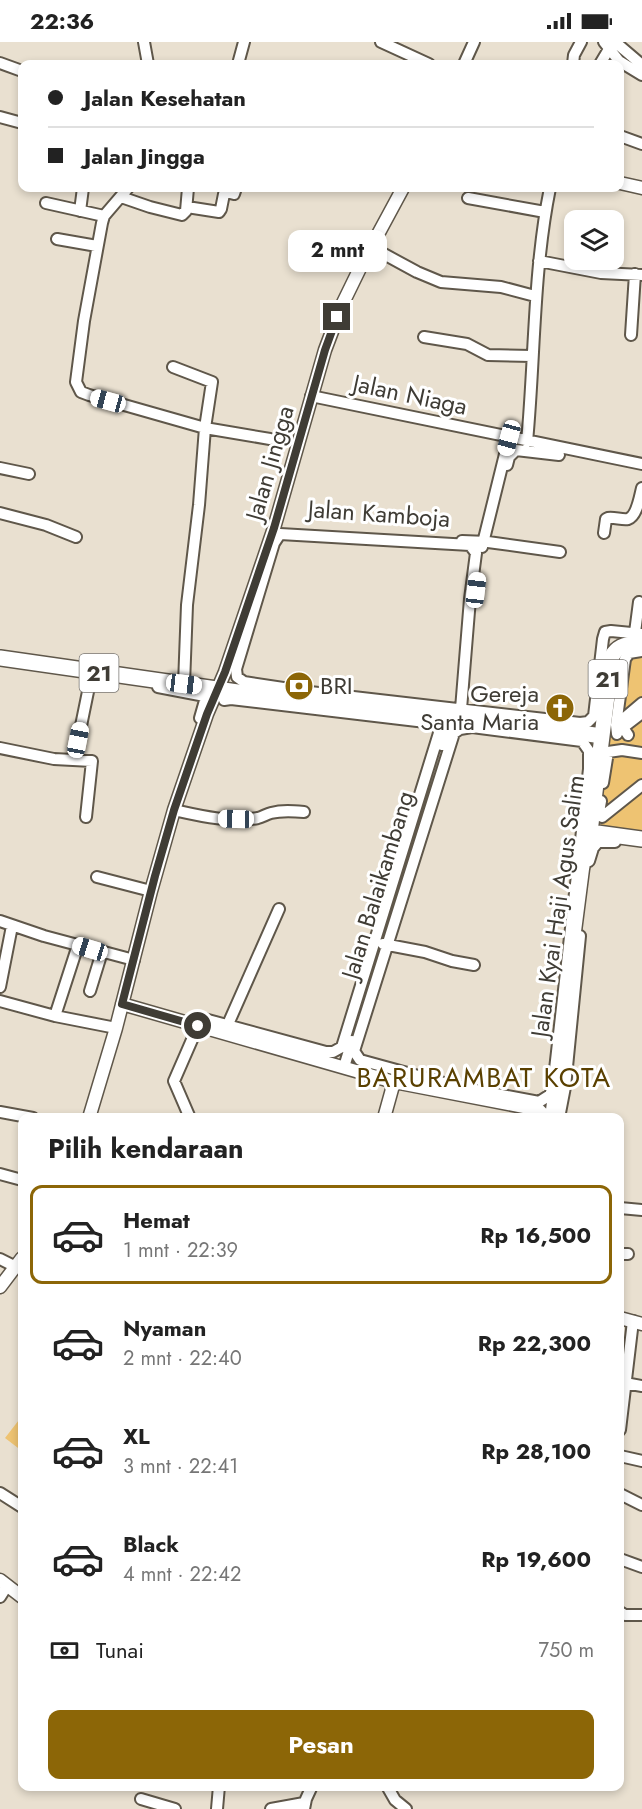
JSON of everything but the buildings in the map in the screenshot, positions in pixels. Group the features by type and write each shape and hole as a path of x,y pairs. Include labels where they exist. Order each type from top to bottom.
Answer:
{"highway":[{"name":"21","path":"0,658 91,675 287,699 461,713 616,732 612,656 620,646 639,641"},
{"name":"Jalan Kyai Haji Agus Salim","path":"590,832 616,732"},
{"path":"590,832 642,839"}],"main road":[{"path":"624,184 642,188"},
{"name":"Jalan Jingga","path":"90,1113 134,960 148,890 161,856 207,689 274,528 311,396 336,321 371,247 402,192"},
{"name":"Jalan Kyai Haji Agus Salim","path":"547,1113 555,1101 583,869 590,832"},
{"path":"122,1004 226,1029 394,1082 537,1113"},
{"path":"385,1113 394,1082"},
{"path":"0,1287 18,1264"},
{"path":"2,1587 18,1595"}],"street":[{"path":"144,42 147,60"},
{"path":"239,60 244,42"},
{"path":"381,42 420,60"},
{"path":"466,60 474,42"},
{"path":"573,60 581,42"},
{"path":"602,60 610,44"},
{"path":"610,44 642,65"},
{"path":"610,44 618,60"},
{"path":"0,63 18,70"},
{"path":"624,64 642,75"},
{"path":"0,117 18,122"},
{"path":"624,137 642,144"},
{"path":"80,210 82,192"},
{"path":"188,192 185,213 175,214 124,192 104,216 80,348 77,387 81,392 206,428 270,438"},
{"path":"187,207 219,212 226,192"},
{"path":"527,442 535,296 549,192"},
{"path":"468,198 545,212"},
{"path":"46,203 104,216"},
{"path":"57,239 97,246"},
{"path":"371,247 441,282 501,287 535,296"},
{"path":"539,261 601,273 638,274 631,335"},
{"path":"424,338 467,344 488,355 532,356"},
{"path":"173,367 212,382 187,604 207,689 231,699 434,723 438,727 439,733 342,1047 333,1052 226,1029 279,909"},
{"name":"Jalan Niaga","path":"311,396 642,464"},
{"path":"461,713 485,542 509,438"},
{"path":"485,542 509,457 516,450 554,454 642,472"},
{"path":"0,468 29,474"},
{"path":"604,533 606,519 627,519 632,516 642,488"},
{"path":"0,513 46,525 76,537"},
{"name":"Jalan Kamboja","path":"274,528 348,535 485,542 560,552"},
{"path":"461,713 476,553 470,545 280,534 274,543 236,669 237,677 244,682 461,713 588,722 594,716 603,639 606,632 611,631 639,641 639,602"},
{"path":"0,662 91,675 206,698 148,890 97,877"},
{"path":"74,760 91,675"},
{"path":"616,732 642,703"},
{"name":"Jalan Balaikambang","path":"344,1066 461,713"},
{"path":"616,732 624,729 642,713"},
{"path":"472,728 582,741 590,757 550,1095 539,1102 529,1101 454,1086 360,1060 354,1051 355,1044 385,944 454,733 460,729 472,728"},
{"path":"0,748 54,759 93,762 86,817"},
{"path":"642,753 622,750 608,752 600,816 603,817 642,785"},
{"path":"174,810 202,816 236,819 259,818 273,812 304,812"},
{"path":"608,820 610,829 642,833"},
{"path":"560,1113 565,1087 580,931 591,852 595,844 603,841 642,845"},
{"path":"0,921 134,960"},
{"path":"0,987 12,926"},
{"path":"385,944 474,965"},
{"path":"55,1016 78,945"},
{"path":"90,991 102,952"},
{"path":"0,1000 55,1016 116,1028"},
{"path":"188,1113 174,1081 193,1022"},
{"path":"0,1112 18,1115"},
{"path":"0,1174 18,1179"},
{"path":"624,1208 642,1210"},
{"path":"0,1259 18,1263"},
{"path":"624,1392 638,1322"},
{"path":"625,1383 642,1386"},
{"path":"624,1457 642,1461"},
{"path":"0,1493 18,1504"},
{"path":"624,1496 642,1505"},
{"path":"624,1560 642,1567"},
{"path":"624,1614 642,1615"},
{"path":"217,1809 219,1791"},
{"path":"271,1809 304,1806 310,1791"},
{"path":"390,1791 395,1800 406,1809"},
{"path":"141,1799 175,1809"}],"shaded area":[{"path":"642,647 642,837 602,828 599,820 616,662 623,652"},
{"path":"18,1421 18,1448 5,1438"}],"place":[{"name":"BRI","path":"299,686"},
{"name":"Gereja Santa Maria","path":"560,708"}],"district":[{"name":"BARURAMBAT KOTA","path":"484,1078"}],"route":[{"path":"198,1026 122,1004 174,810 207,714 225,672 274,528 311,396 337,317"}]}
